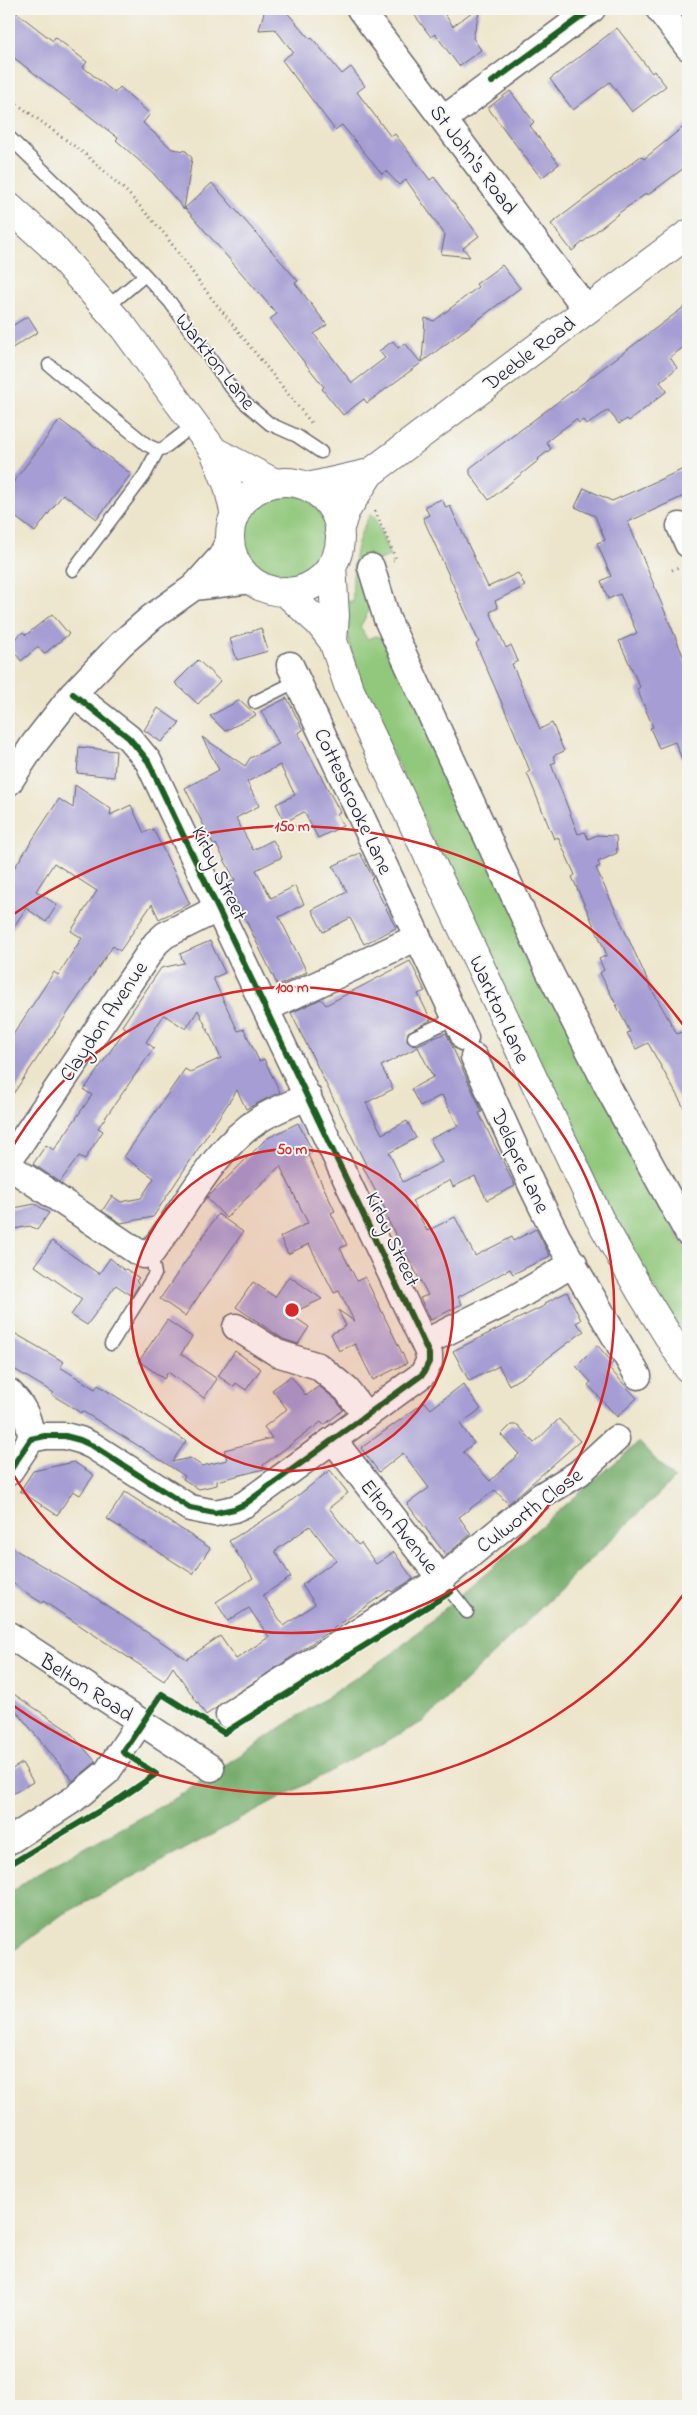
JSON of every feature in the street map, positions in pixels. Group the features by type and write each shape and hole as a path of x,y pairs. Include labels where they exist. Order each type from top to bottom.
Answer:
{"street":[{"name":"St John's Road","path":"360,9 586,310"},
{"path":"444,119 592,9"},
{"path":"659,9 688,47"},
{"path":"9,207 50,244 124,328 214,451 230,492 232,527 236,562 251,580 273,590 284,591 294,591 311,585 332,566 340,545 338,522 328,502 319,493 308,487 284,481 267,484 250,494 239,506 232,527 221,557 194,588 152,617 121,644 73,694 13,767"},
{"name":"Deeble Road","path":"339,531 346,512 370,473 688,234"},
{"path":"214,451 275,483"},
{"name":"Deeble Road","path":"308,487 370,473"},
{"name":"Warkton Lane","path":"332,566 335,615 332,641"},
{"path":"371,567 387,619 547,967 610,1092 688,1233"},
{"path":"194,588 251,580"},
{"name":"Warkton Lane","path":"284,591 319,623 332,641 350,688 599,1218 639,1289 688,1368"},
{"name":"Cottesbrooke Lane","path":"294,673 464,1037"},
{"name":"Kirby Street","path":"31,1439 45,1436 65,1436 80,1440 93,1446 190,1508 215,1513 234,1510 245,1504 415,1380 427,1368 429,1354 267,1008 141,750 73,694"},
{"name":"Claydon Avenue","path":"9,1160 156,943 165,935 219,908"},
{"path":"267,1008 418,937"},
{"name":"Delapre Lane","path":"464,1037 532,1186 638,1376"},
{"path":"9,1166 144,1255 151,1253 209,1170 236,1139 260,1119 308,1096"},
{"path":"424,1343 517,1297 574,1263"},
{"path":"236,1327 277,1353 318,1366 347,1390 366,1416"},
{"path":"9,1392 19,1401 26,1413 30,1425 31,1439 9,1472"},
{"name":"Elton Avenue","path":"333,1440 441,1579"},
{"name":"Culworth Close","path":"229,1715 441,1579 540,1496 579,1473 616,1440"},
{"name":"Belton Road","path":"9,1635 211,1768"},
{"name":"Belton Road","path":"9,1841 74,1799 107,1772 140,1722"}],"lane":[{"name":"Warkton Lane","path":"9,137 96,222 170,302 229,385 244,402 270,424 296,436 321,452"},
{"path":"106,308 144,275"},
{"path":"49,365 147,445 158,450 164,448 194,425"},
{"path":"73,570 144,476 158,450"},
{"path":"255,702 294,673"},
{"path":"414,1037 464,1037"},
{"path":"111,1344 155,1274 151,1253"},
{"name":"Elton Avenue","path":"441,1579 467,1612"}],"path":[{"path":"9,98 85,154 127,192 163,232 209,295 317,431"},
{"path":"368,506 375,510 396,559"}],"green space":[{"path":"277,494 293,494 309,501 320,512 327,528 324,552 315,566 309,571 293,578 277,578 261,571 250,560 243,544 243,528 250,512 261,501"},
{"path":"370,515 374,516 390,556 359,567 371,607 360,627 367,639 375,636 385,639 663,1210 688,1254 688,1347 585,1167 364,692 349,642 344,602 353,601 355,556 360,535"},
{"path":"639,1442 674,1479 424,1721 60,1916 9,1954 9,1894 33,1876 174,1799 393,1653"}],"building":[{"path":"9,9 12,9 53,41 55,37 87,62 83,67 115,93 120,87 150,114 143,123 172,149 186,151 192,158 184,209 153,173 116,140 118,138 9,54"},
{"path":"265,9 284,9 310,39 312,38 342,74 351,67 365,86 357,92 391,137 395,134 430,180 434,177 479,236 463,248 470,257 441,254 445,235 406,180 399,185 386,171 382,174 342,125 335,130 282,60 293,52 275,29 259,30"},
{"path":"410,9 441,9 453,26 476,9 480,9 473,38 481,50 459,66 435,34 431,37"},
{"path":"617,28 652,73 654,71 666,86 632,112 610,82 573,110 550,79"},
{"path":"510,91 534,122 530,126 559,164 541,178 488,108"},
{"path":"688,123 688,165 648,195 647,193 619,213 572,251 551,224 641,156 644,159"},
{"path":"212,183 298,281 295,283 327,325 314,334 352,383 385,358 379,351 393,341 398,348 405,343 421,363 367,403 364,399 343,415 322,389 324,387 270,319 277,314 185,208"},
{"path":"502,265 520,288 422,362 425,318 434,321 478,287 476,284"},
{"path":"688,304 688,344 670,357 677,368 660,382 667,391 629,421 627,419 619,424 608,410 587,425 583,420 579,423 576,419 546,442 551,449 489,500 470,474 470,468"},
{"path":"28,316 38,332 9,350 9,328"},
{"path":"60,420 131,474 97,519 63,494 35,532 9,512 9,488"},
{"path":"688,467 688,494 628,522 688,668 688,774 675,742 659,748 650,728 653,727 637,689 640,687 619,641 637,633 620,594 608,599 601,581 611,576 597,543 605,540 595,516 575,507 584,488 612,501"},
{"path":"442,499 446,508 450,506 488,587 518,573 525,586 495,601 498,608 490,612 506,648 511,645 518,661 512,664 540,729 552,723 564,751 553,756 556,762 551,764 578,834 585,832 588,839 597,835 616,836 617,853 598,862 600,866 596,868 651,988 677,1034 681,1032 688,1045 688,1115 648,1043 636,1049 627,1033 630,1032 600,973 604,970 599,959 607,955 572,877 575,875 558,837 554,839 527,773 530,771 514,731 476,644 479,642 423,518 429,515 425,506"},
{"path":"52,614 69,634 44,654 38,647 21,661 9,644 23,632 26,635"},
{"path":"261,628 268,651 237,660 230,639"},
{"path":"198,660 220,681 198,704 175,683"},
{"path":"287,698 303,730 298,733 340,812 337,814 343,826 318,838 304,812 285,822 276,804 295,795 280,765 247,782 259,806 236,818 253,850 273,840 282,857 256,870 271,898 295,886 304,904 279,917 307,972 278,986 228,884 235,880 216,844 214,846 185,788 219,770 202,737 245,766 250,758 279,744 261,711"},
{"path":"240,700 256,715 225,731 210,716"},
{"path":"158,708 180,723 161,742 144,730"},
{"path":"79,747 116,751 114,777 77,773"},
{"path":"75,785 111,809 110,815 131,805 144,833 153,829 190,904 159,919 152,904 120,951 113,946 9,1100 9,1041 54,972 58,975 82,938 71,931 97,891 54,863 36,891 57,905 46,922 26,908 9,934 9,876 59,799 73,808"},
{"path":"360,853 396,928 364,944 350,918 323,932 312,910 347,892 333,866"},
{"path":"210,941 225,973 213,978 238,1031 244,1029 259,1061 264,1059 280,1092 246,1109 237,1090 153,1217 121,1223 102,1211 112,1196 121,1202 141,1198 154,1178 124,1157 185,1069 190,1072 221,1058 198,1010 186,1029 164,1015 146,1042 154,1048 98,1128 103,1131 85,1159 79,1156 60,1182 33,1164 46,1145 54,1150 92,1095 84,1090 126,1028 122,1026 161,968 184,963 180,954"},
{"path":"410,961 425,991 418,994 431,1020 408,1032 407,1041 410,1044 417,1045 446,1033 482,1112 479,1113 515,1186 487,1200 475,1176 453,1187 450,1180 412,1201 427,1231 455,1217 475,1256 512,1237 513,1241 536,1229 550,1256 513,1274 510,1269 458,1297 462,1304 431,1320 420,1298 428,1295 385,1215 387,1213 363,1167 366,1165 291,1013 321,999 326,1005","holes":["418,1047 433,1077 411,1089 420,1106 442,1095 458,1126 430,1139 442,1162 403,1182 389,1153 416,1138 407,1121 382,1134 366,1103 393,1089 381,1066"]},
{"path":"298,1123 313,1152 308,1155 335,1211 331,1213 347,1245 340,1248 357,1281 365,1277 407,1363 373,1380 355,1344 339,1351 331,1334 346,1326 338,1310 354,1321 339,1291 334,1293 309,1244 288,1254 280,1237 308,1223 280,1166 226,1218 207,1198 266,1139"},
{"path":"35,1204 49,1213 37,1230 30,1226 9,1230 9,1209"},
{"path":"218,1214 243,1232 185,1316 160,1299"},
{"path":"52,1241 99,1274 110,1258 124,1270 126,1269 139,1278 136,1281 139,1284 132,1296 116,1285 87,1325 71,1315 82,1299 35,1266"},
{"path":"289,1276 322,1299 290,1314 309,1327 298,1344 283,1339 236,1307 253,1282 275,1297"},
{"path":"567,1292 581,1320 576,1323 584,1331 509,1385 499,1366 469,1381 453,1351 546,1305 545,1303"},
{"path":"167,1320 192,1337 181,1354 217,1379 204,1398 168,1372 164,1379 139,1361"},
{"path":"9,1330 64,1362 60,1367 95,1389 98,1385 186,1441 172,1462 190,1458 202,1466 227,1460 224,1450 272,1438 264,1427 287,1409 272,1390 291,1376 306,1396 319,1386 336,1400 343,1410 324,1425 321,1422 263,1465 264,1469 217,1481 217,1485 199,1489 183,1479 185,1476 142,1448 82,1411 81,1413 52,1395 54,1393 9,1366"},
{"path":"597,1345 613,1363 608,1367 637,1398 617,1417 588,1385 591,1382 576,1366"},
{"path":"235,1351 261,1369 246,1390 236,1383 234,1387 218,1376"},
{"path":"463,1384 481,1409 460,1424 474,1443 463,1452 490,1481 519,1454 501,1435 511,1425 518,1425 534,1443 559,1419 580,1441 508,1504 495,1490 459,1517 471,1534 446,1555 407,1504 429,1488 403,1453 379,1472 361,1448 425,1402 431,1409"},
{"path":"74,1462 94,1475 80,1495 73,1491 57,1515 20,1491 33,1471"},
{"path":"330,1470 348,1493 329,1508 358,1545 361,1543 376,1564 394,1552 413,1579 392,1592 390,1590 206,1715 173,1667 164,1681 43,1601 42,1603 9,1581 9,1546 88,1593 187,1659 220,1636 236,1659 269,1637 249,1608 228,1621 216,1602 253,1578 229,1541 281,1509","holes":["310,1526 336,1560 302,1585 315,1604 284,1626 263,1595 291,1577 275,1551"]},
{"path":"125,1492 210,1548 193,1574 107,1519"},
{"path":"9,1691 69,1731 96,1762 73,1781 9,1702"},
{"path":"22,1763 33,1782 9,1796 9,1771"}],"cycle path":[{"path":"492,82 592,9"},
{"path":"9,1472 31,1439 45,1436 65,1436 93,1446 190,1508 215,1513 234,1509 245,1504 423,1374 429,1362 429,1354 424,1343 148,761 129,738 73,694"},
{"path":"9,1865 121,1798 156,1774 123,1752 162,1694 224,1733 451,1592"}]}
